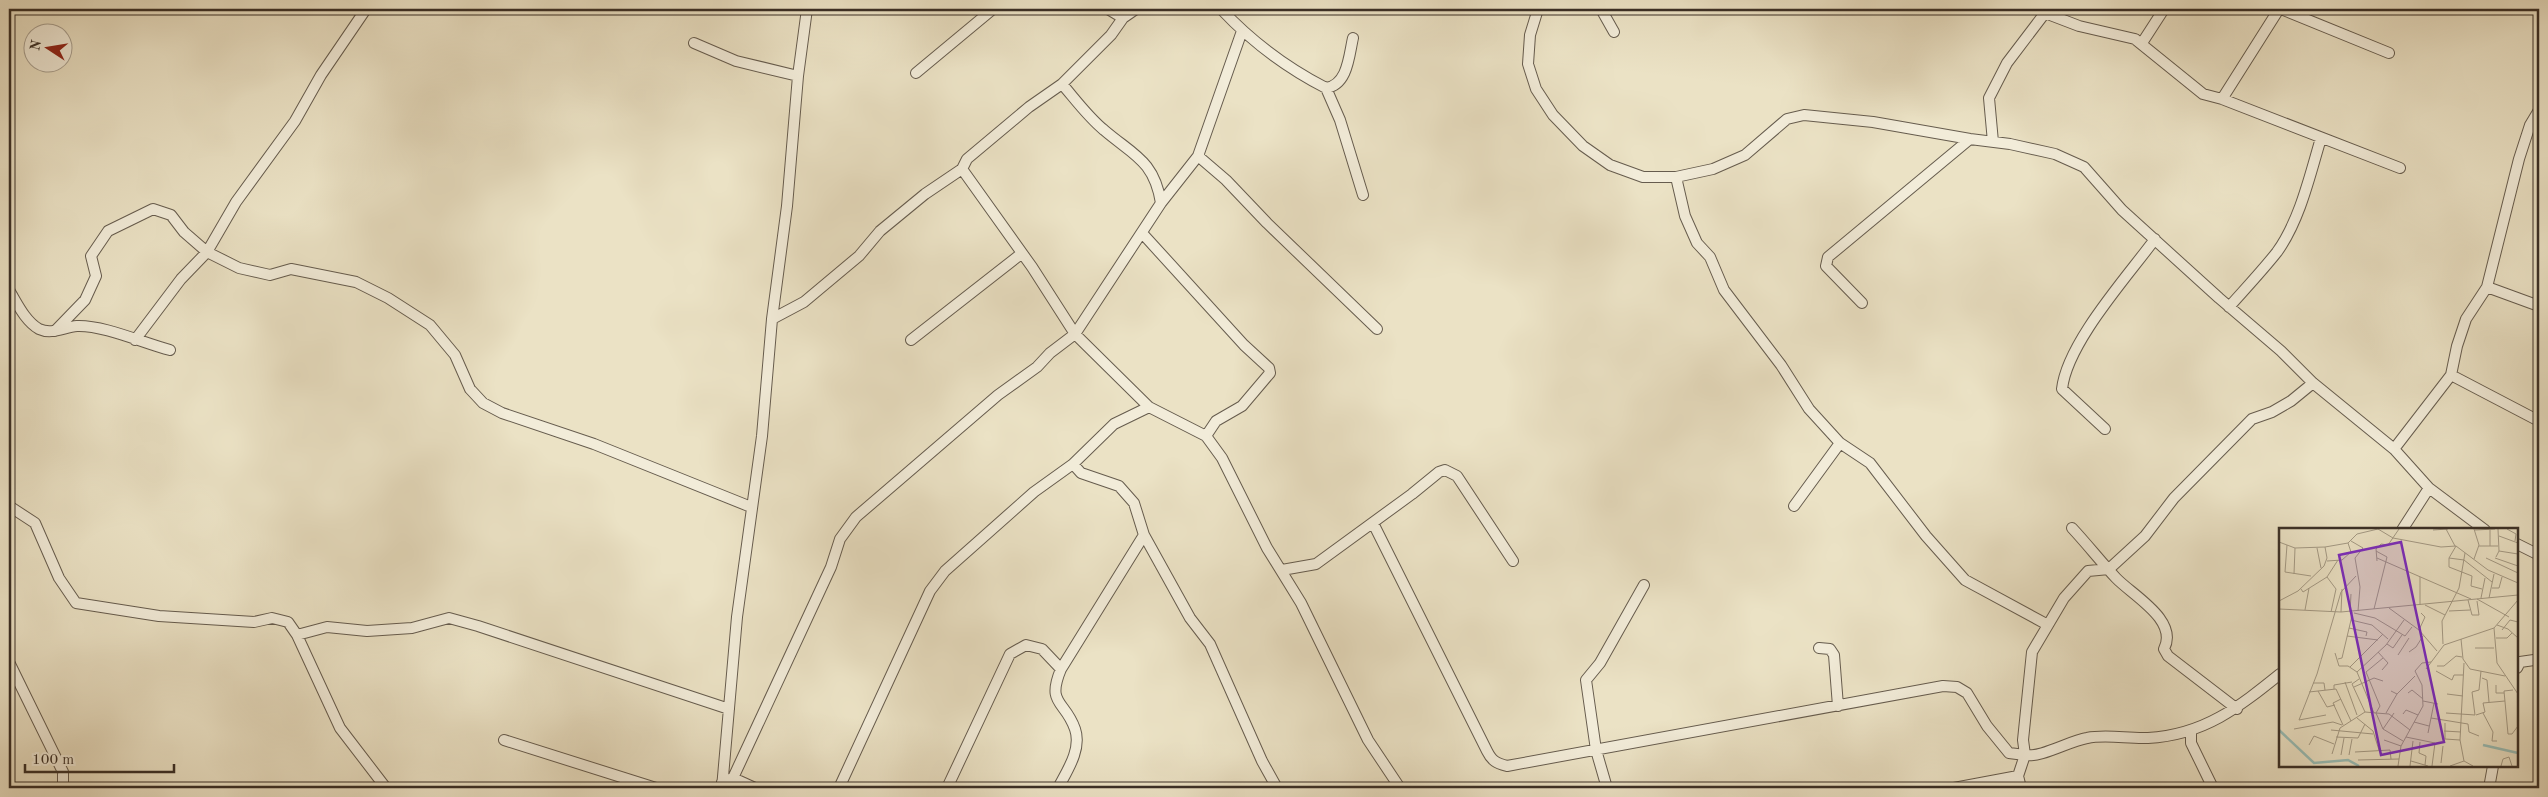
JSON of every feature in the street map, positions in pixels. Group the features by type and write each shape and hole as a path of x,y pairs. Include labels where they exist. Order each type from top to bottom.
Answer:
{"street":[{"path":"135,340 181,279 207,252 236,202 296,121 321,75 366,9"},
{"path":"722,785 737,617 762,436 772,319 787,206 798,76 807,9"},
{"path":"916,73 993,9"},
{"path":"1108,9 1122,18"},
{"path":"772,319 804,302 858,256 880,231 925,194 962,169 967,159 1030,107 1062,84 1110,36 1122,18 1136,9"},
{"path":"1221,9 1242,31 1287,65 1326,88 1340,120 1363,195"},
{"path":"1538,9 1530,35 1528,64 1536,89 1553,115 1582,146 1610,165 1643,177 1676,177 1713,169 1745,155 1787,119 1804,114 1873,122 1970,140 1993,142 2054,154 2084,166 2122,210 2281,351 2313,383 2394,450 2429,488 2482,528"},
{"path":"1601,9 1614,32"},
{"path":"2142,43 2164,9"},
{"path":"2222,99 2280,9 2389,53"},
{"path":"1993,142 1989,98 2007,63 2046,11 2079,26 2135,39 2203,94 2222,99 2400,168"},
{"path":"722,785 733,778 831,567 840,539 856,517 998,395 1037,367 1050,353 1075,334 1161,203 1198,156 1242,31"},
{"path":"1326,88 1335,87 1342,79 1353,38"},
{"path":"694,43 736,61 798,76"},
{"path":"1062,84 1103,130 1136,153 1158,185 1161,203"},
{"path":"2394,450 2451,375 2457,346 2466,319 2487,287 2519,159 2530,125 2539,110"},
{"path":"2230,307 2277,251 2288,233 2307,185 2321,138"},
{"path":"1862,303 1826,266 1828,257 1970,140"},
{"path":"1198,156 1226,180 1267,223 1377,329"},
{"path":"962,169 1075,334 1149,408 1206,436 1222,458 1267,548 1301,603 1368,740 1400,788"},
{"path":"1676,177 1685,216 1697,244 1710,257 1724,290 1776,358 1809,409 1840,443 1870,463 1926,536 1965,580 2048,625"},
{"path":"54,331 85,300 96,276 91,256 108,232 153,209 170,215 184,232 207,252 239,268 270,275 291,269 356,282 430,324 455,355 470,388 483,403 502,413 594,444 752,507"},
{"path":"1142,233 1244,345 1269,368 1270,373 1242,406 1216,421 1206,436"},
{"path":"2105,428 2062,389 2064,372 2092,324 2155,238"},
{"path":"911,340 1022,254"},
{"path":"2487,287 2539,306"},
{"path":"9,290 29,321 41,330 54,331 77,326 100,329 170,350"},
{"path":"2451,375 2539,421"},
{"path":"2021,788 2018,776 2025,755 2023,740 2032,652 2064,598 2088,571 2109,568 2145,536 2174,498 2252,420 2272,412 2291,401 2313,383"},
{"path":"839,788 930,591 945,571 1034,492 1073,464 1114,424 1149,408"},
{"path":"1794,506 1840,443"},
{"path":"1073,464 1081,473 1119,486 1127,492 1134,503 1144,535 1190,618 1210,644 1262,761 1278,788"},
{"path":"1282,570 1316,564 1439,472 1451,472 1457,476 1513,561"},
{"path":"2403,528 2429,488"},
{"path":"9,506 35,522 59,578 76,603 159,616 254,622 272,618 288,622 297,635 340,728 386,788"},
{"path":"1373,523 1492,760 1507,766 1943,686 1957,687 1967,693 1987,726 2009,753 2031,756 2062,744 2089,737 2151,738 2191,731 2237,709 2279,675"},
{"path":"2072,528 2116,578 2145,602 2166,628 2168,641 2164,648 2168,656 2237,709"},
{"path":"1058,788 1076,751 1075,730 1054,693 1061,669 1144,535"},
{"path":"2518,544 2539,555"},
{"path":"1607,788 1596,750 1586,680 1600,663 1644,585"},
{"path":"297,635 327,627 367,631 412,628 450,618 729,709"},
{"path":"947,788 1010,654 1026,645 1042,649 1061,669"},
{"path":"1819,648 1830,649 1834,655 1838,706"},
{"path":"2518,666 2520,662 2534,660 2539,662"},
{"path":"9,662 64,772 63,788"},
{"path":"2191,731 2191,743 2213,788"},
{"path":"504,740 656,788"},
{"path":"2489,788 2493,767"},
{"path":"1954,788 2018,776"},
{"path":"733,778 755,788"}]}
